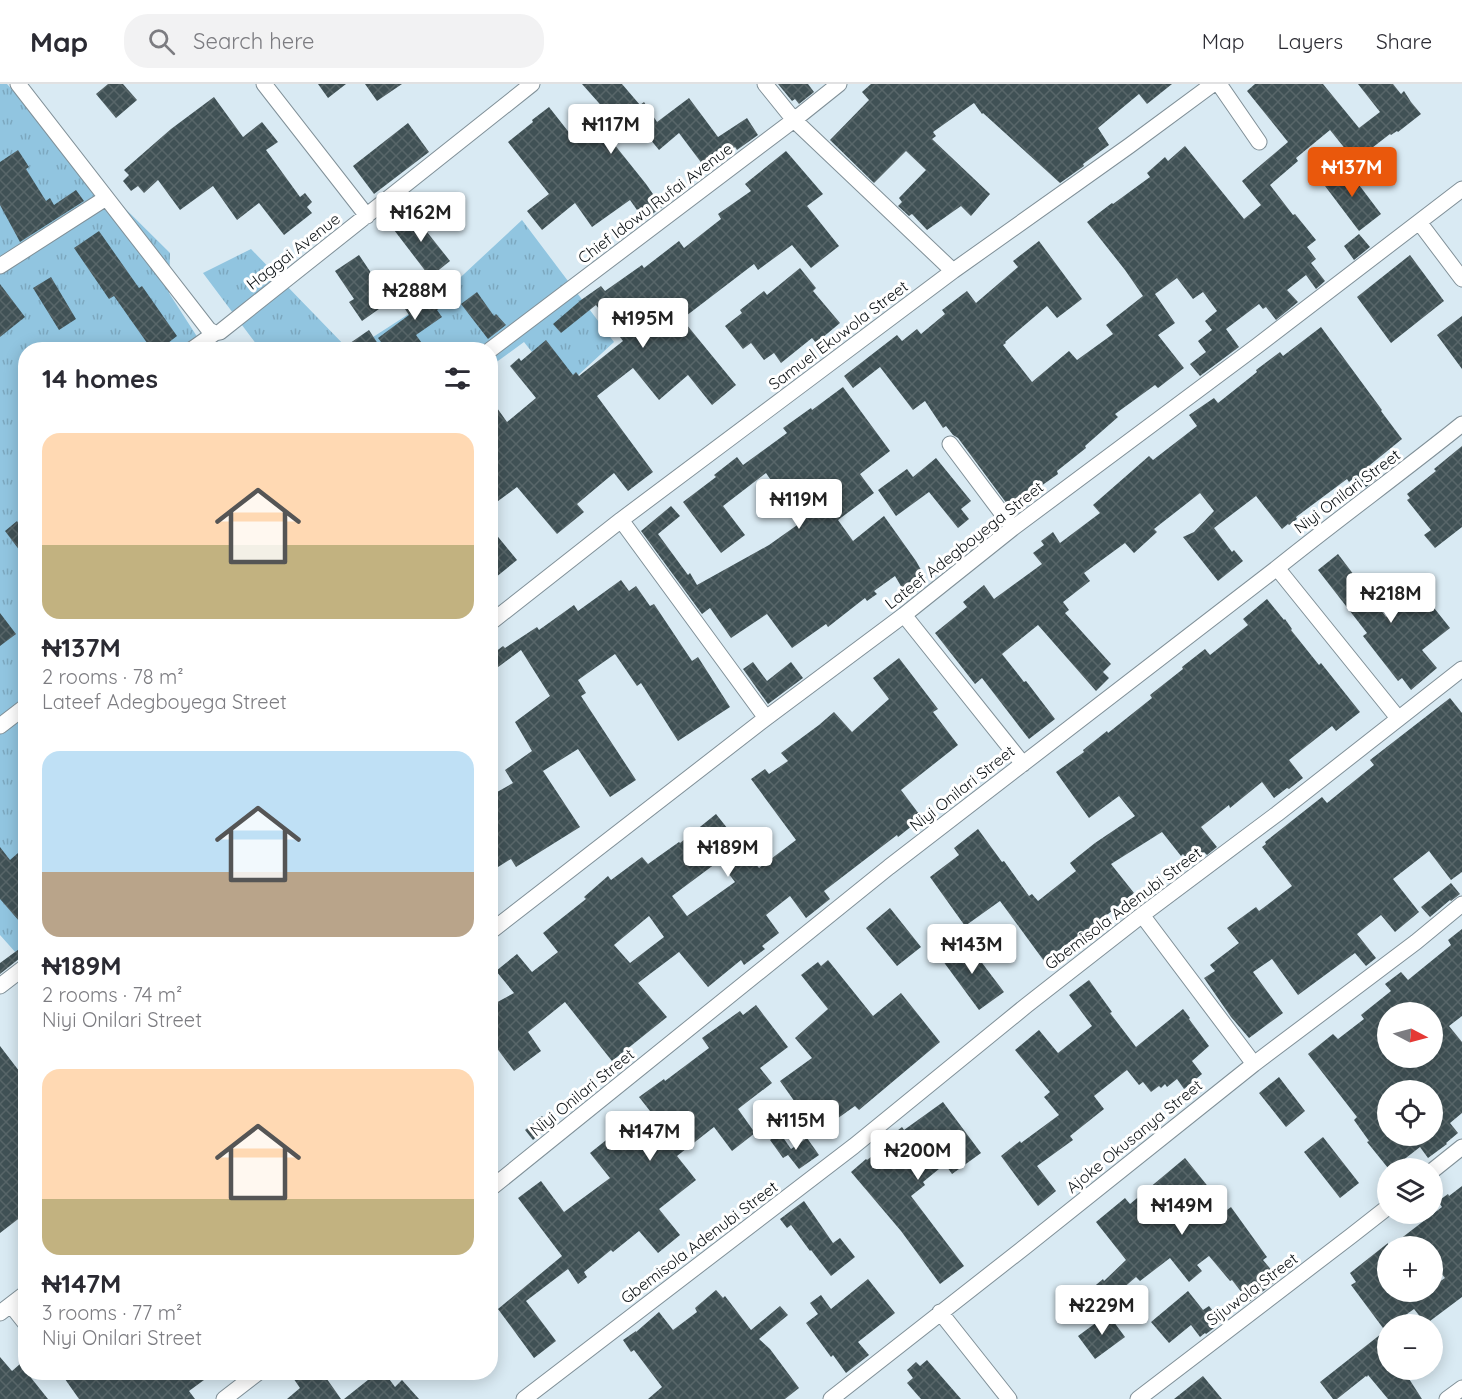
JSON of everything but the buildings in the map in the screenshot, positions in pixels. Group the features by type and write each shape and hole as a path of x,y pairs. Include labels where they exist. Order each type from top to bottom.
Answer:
{"street":[{"path":"18,84 208,330 218,332"},
{"path":"264,84 367,216"},
{"path":"765,84 794,120 953,271"},
{"name":"Chief Idowu Rufai Avenue","path":"498,344 839,84"},
{"name":"Samuel Ekuwola Street","path":"498,616 621,520 953,271 1213,84"},
{"path":"1219,84 1259,142"},
{"name":"Haggai Avenue","path":"203,342 367,216 529,85"},
{"name":"Lateef Adegboyega Street","path":"498,927 766,718 904,615 1013,528 1462,189"},
{"path":"0,266 106,198"},
{"path":"1419,222 1462,279"},
{"name":"Niyi Onilari Street","path":"498,1183 889,867 1462,424"},
{"path":"950,444 1013,528"},
{"path":"621,520 766,718"},
{"path":"1277,568 1398,718"},
{"path":"904,615 1023,764"},
{"name":"Gbemisola Adenubi Street","path":"524,1399 854,1146 1018,1012 1462,669"},
{"path":"0,726 18,712"},
{"name":"Ajoke Okusanya Street","path":"831,1399 1254,1064 1416,942 1462,904"},
{"path":"1142,915 1254,1064"},
{"path":"0,986 18,972"},
{"path":"1443,1162 1462,1147"},
{"name":"Sijuwola Street","path":"1138,1399 1377,1216"},
{"path":"18,1299 5,1309 18,1318"},
{"path":"940,1312 1009,1399"},
{"path":"224,1399 249,1380"},
{"path":"1447,1399 1462,1388"}],"green space":[{"path":"0,84 7,84 65,149 170,253 169,293 200,342 18,342 18,955 0,935"},
{"path":"522,220 614,342 562,390 524,342 498,361 498,342 365,342 449,288"},
{"path":"251,249 341,342 255,342 203,273"}]}
